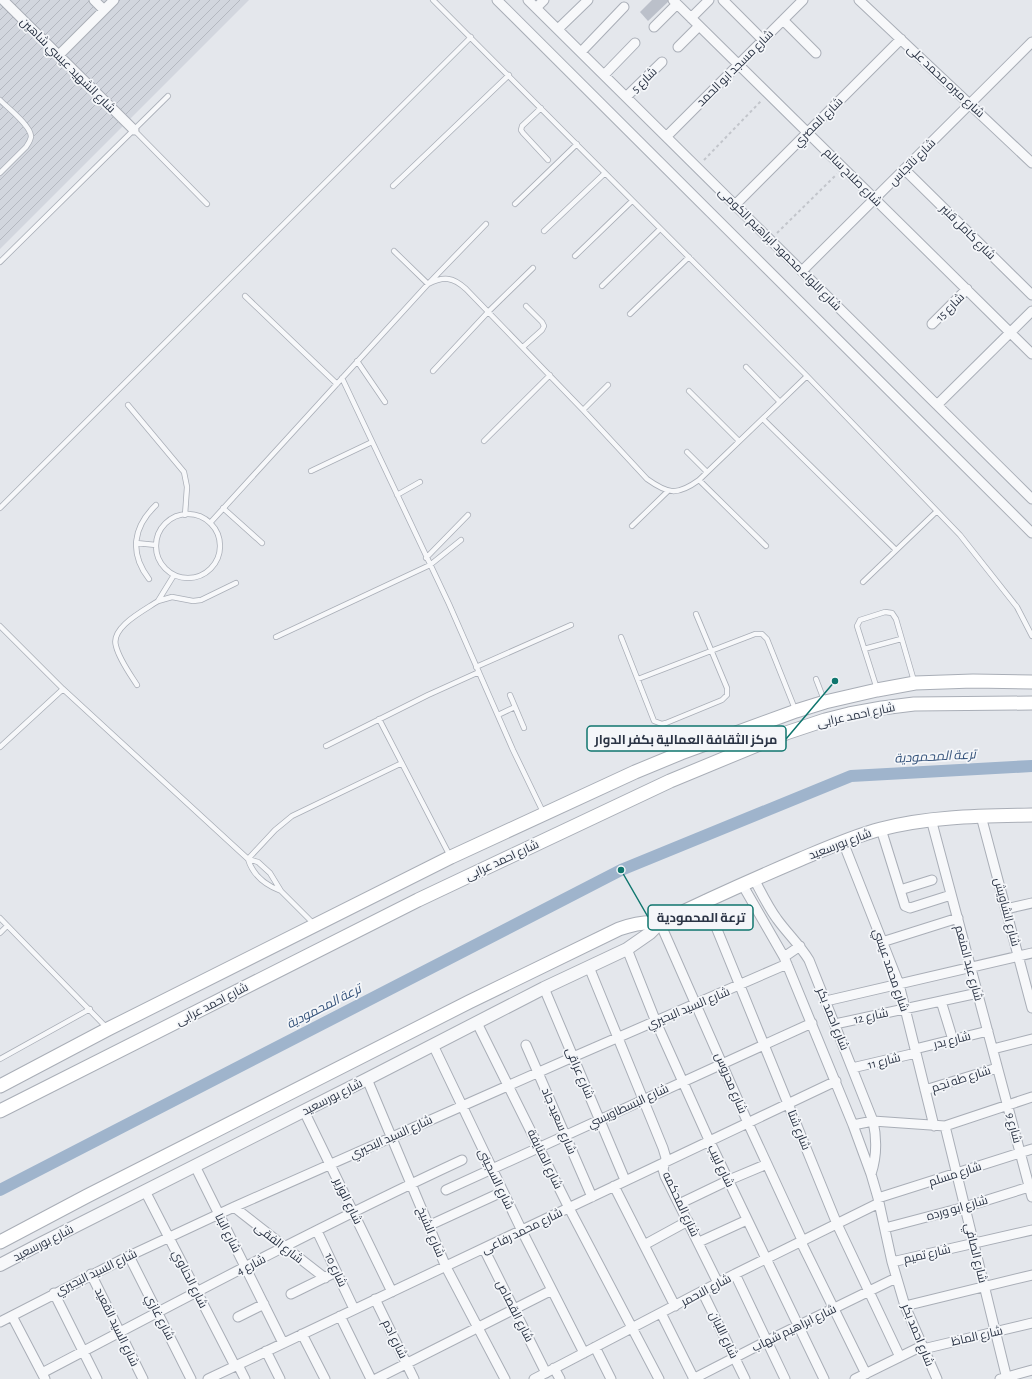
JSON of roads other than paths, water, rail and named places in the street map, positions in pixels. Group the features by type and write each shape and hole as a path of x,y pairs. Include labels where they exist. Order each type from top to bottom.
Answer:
{"main road":[{"name":"شارع احمد عرابى","path":"0,1086 108,1029 451,857 661,761 719,738 824,702 915,683 973,681 1032,682"},
{"name":"شارع احمد عرابى","path":"0,1111 418,900 670,781 786,733 849,714 906,705 1032,704"},
{"name":"شارع بورسعيد","path":"0,1242 87,1196 462,1006 619,929 635,924 651,922 660,923 705,900 748,881 881,828 931,819 1032,815"}],"street":[{"name":"شارع الشهيد عيسي شاهين","path":"2,0 134,130"},
{"path":"94,0 104,10"},
{"path":"59,56 114,0"},
{"path":"497,0 1032,533"},
{"name":"شارع اللواء محمود ابراهيم الكومى","path":"528,0 1032,499"},
{"path":"536,8 544,0"},
{"path":"558,29 588,0"},
{"path":"691,18 709,0"},
{"path":"723,0 763,40"},
{"name":"شارع مسجد ابو الحمد","path":"667,136 803,0"},
{"name":"شارع مبره محمد على","path":"859,0 1032,163"},
{"path":"654,27 675,2"},
{"name":"شارع صلاح سالم","path":"675,2 1032,354"},
{"path":"581,52 624,7"},
{"path":"783,20 816,53"},
{"path":"678,48 699,26"},
{"name":"شارع المصري","path":"735,204 901,39"},
{"name":"شارع ناتجاس","path":"802,271 1032,42"},
{"path":"604,75 635,43"},
{"name":"شارع 5","path":"626,97 662,62"},
{"name":"شارع كامل قنبر","path":"904,169 1032,295"},
{"name":"شارع 15","path":"932,324 967,289"},
{"path":"937,405 1032,311"},
{"name":"شارع الشاويش","path":"981,816 1031,1003"},
{"name":"شارع عبد المنعم","path":"931,819 1008,1106"},
{"path":"881,828 905,906 910,908 951,895"},
{"name":"شارع محمد عيسي","path":"843,842 899,984 934,1126"},
{"path":"900,890 932,880"},
{"name":"شارع احمد بكر","path":"748,881 800,946 809,960 873,1121 876,1142 874,1163 871,1174"},
{"name":"شارع احمد بكر","path":"748,881 786,961 853,1125 879,1201 892,1262 905,1306 922,1348 937,1379"},
{"name":"شارع شتا","path":"705,900 838,1224 900,1357"},
{"path":"1006,909 1032,903"},
{"path":"882,942 958,918"},
{"name":"شارع بورسعيد","path":"0,1265 367,1080 544,988 627,950 645,938 660,923"},
{"name":"شارع محروس","path":"660,923 802,1242 834,1308 872,1375"},
{"path":"777,944 789,934"},
{"name":"شارع السيد البحيري","path":"0,1322 92,1274 234,1207 573,1057 741,985 786,961 800,946"},
{"name":"شارع لبيب","path":"627,950 656,1022 709,1140 824,1379"},
{"path":"826,1001 1032,953"},
{"name":"شارع المحكمه","path":"589,968 663,1148 666,1158 663,1169 665,1176 718,1283"},
{"name":"شارع عراقى","path":"544,988 625,1180"},
{"name":"شارع 12","path":"835,1024 978,993"},
{"path":"942,1001 953,1040"},
{"name":"شارع المنايفة","path":"477,1023 569,1208 659,1379"},
{"name":"شارع البسطاويسي","path":"446,1190 812,1023"},
{"name":"شارع بدر","path":"916,1051 988,1031"},
{"path":"993,1050 1032,1039"},
{"name":"شارع السجينى","path":"433,1046 502,1192 584,1353"},
{"name":"شارع سعيد جاد","path":"526,1046 592,1198"},
{"name":"شارع 11","path":"852,1068 916,1051"},
{"name":"شارع طه نجم","path":"926,1090 998,1068"},
{"name":"شارع الشيخ","path":"367,1080 446,1267 505,1379"},
{"name":"شارع محمد رفاعى","path":"208,1379 836,1081"},
{"path":"853,1125 873,1121 945,1126 1032,1097"},
{"name":"شارع 9","path":"1008,1106 1032,1197"},
{"name":"شارع الوزير","path":"304,1111 392,1292"},
{"name":"شارع الصافي","path":"945,1126 1005,1378"},
{"name":"شارع مسلم","path":"879,1201 956,1173 1032,1149"},
{"name":"شارع 4","path":"43,1376 83,1351 197,1292 411,1184 462,1160"},
{"path":"679,1204 728,1180 767,1164"},
{"name":"شارع البنا","path":"195,1166 283,1343"},
{"path":"614,1186 675,1306"},
{"name":"شارع ابو ورده","path":"885,1228 964,1207 1029,1187"},
{"name":"شارع الحناوي","path":"145,1191 236,1366 245,1379"},
{"path":"428,1226 502,1192"},
{"name":"شارع الاحمر","path":"534,1379 735,1274 838,1224 879,1201"},
{"name":"شارع الفقى","path":"234,1207 325,1278"},
{"path":"699,1242 747,1220"},
{"path":"644,1245 688,1221"},
{"name":"شارع تميم","path":"892,1262 1032,1230"},
{"name":"شارع 10","path":"317,1231 354,1309"},
{"name":"شارع القصاص","path":"484,1249 514,1309 550,1370 560,1379"},
{"name":"شارع غازي","path":"129,1256 191,1379"},
{"path":"291,1294 336,1272"},
{"name":"شارع السيد القعيد","path":"92,1274 143,1379"},
{"path":"735,1274 785,1379"},
{"path":"905,1306 1032,1275"},
{"name":"شارع ابراهيم شهاب","path":"694,1379 767,1341 896,1278"},
{"path":"376,1379 552,1290"},
{"name":"شارع اللبان","path":"702,1291 745,1379"},
{"path":"54,1293 97,1379"},
{"name":"شارع ادم","path":"375,1299 414,1379"},
{"path":"238,1317 264,1304"},
{"path":"661,1313 694,1379"},
{"path":"12,1316 43,1376"},
{"path":"340,1316 371,1379"},
{"name":"شارع الماظ","path":"855,1379 872,1375 900,1357 922,1348 1032,1323"},
{"path":"302,1334 325,1379"},
{"path":"595,1347 611,1379"},
{"path":"266,1351 280,1379"},
{"path":"1005,1378 1032,1370"}],"lane":[{"path":"433,0 472,37 632,201 807,376 960,535 1016,607 1032,636"},
{"path":"0,508 472,37"},
{"path":"393,186 509,75"},
{"path":"0,262 168,96"},
{"path":"0,100 27,126 31,137 26,148 0,173"},
{"path":"541,108 522,126 521,130 548,160"},
{"path":"134,130 207,204"},
{"path":"515,204 577,144"},
{"path":"544,232 605,173"},
{"path":"575,256 632,201"},
{"path":"210,523 428,284 486,224"},
{"path":"602,286 660,229"},
{"path":"394,251 428,284"},
{"path":"630,314 689,257"},
{"path":"433,371 489,311 533,268"},
{"path":"428,284 437,279 448,278 458,282 489,311 648,478 657,486 668,491 673,492 680,490 691,486 699,480 807,376"},
{"path":"244,296 337,384"},
{"path":"523,347 542,330 544,326 526,306"},
{"path":"357,361 384,402"},
{"path":"746,367 780,402"},
{"path":"484,441 550,375"},
{"path":"342,378 449,604 476,667 544,814"},
{"path":"583,410 608,385"},
{"path":"689,391 739,441"},
{"path":"128,405 184,472 187,487 185,514"},
{"path":"763,418 896,550"},
{"path":"311,471 372,442"},
{"path":"687,452 707,472"},
{"path":"699,480 766,546"},
{"path":"397,495 420,482"},
{"path":"632,526 668,491"},
{"path":"149,579 139,562 136,544 137,532 148,512 156,505"},
{"path":"223,508 262,543"},
{"path":"863,582 937,511"},
{"path":"185,514 198,516 210,523 218,534 220,548 216,562 207,573 194,578 179,578 167,571 158,559 156,545 158,534 165,524 174,518 185,514"},
{"path":"426,558 468,515"},
{"path":"276,637 430,565 461,540"},
{"path":"136,544 156,545"},
{"path":"158,601 174,575"},
{"path":"137,685 116,648 115,638 117,632 124,624 158,601 172,597 201,600 236,583"},
{"path":"877,690 857,626 858,622 885,612 894,616 915,683"},
{"path":"622,637 654,721 662,724 666,723 722,700 727,695 727,688 696,614"},
{"path":"476,667 571,625"},
{"path":"0,626 63,689 248,859 263,865 270,873 281,891 315,926"},
{"path":"638,679 755,634 762,634 765,636 796,711"},
{"path":"864,649 902,639"},
{"path":"326,746 378,719 479,672"},
{"path":"816,678 824,702"},
{"path":"0,747 63,689"},
{"path":"510,695 524,728"},
{"path":"498,715 515,707"},
{"path":"378,719 451,857"},
{"path":"248,859 275,830 292,816 402,763"},
{"path":"248,859 255,874 267,884 281,891"},
{"path":"0,918 108,1029"},
{"path":"0,933 7,926"},
{"path":"0,1059 90,1009"}],"waterway":[{"name":"ترعة المحمودية","path":"0,1190 621,870 851,776 1032,766"}],"place":[{"name":"مركز الثقافة العمالية بكفر الدوار","path":"835,681"},
{"name":"ترعة المحمودية","path":"621,870"}]}
